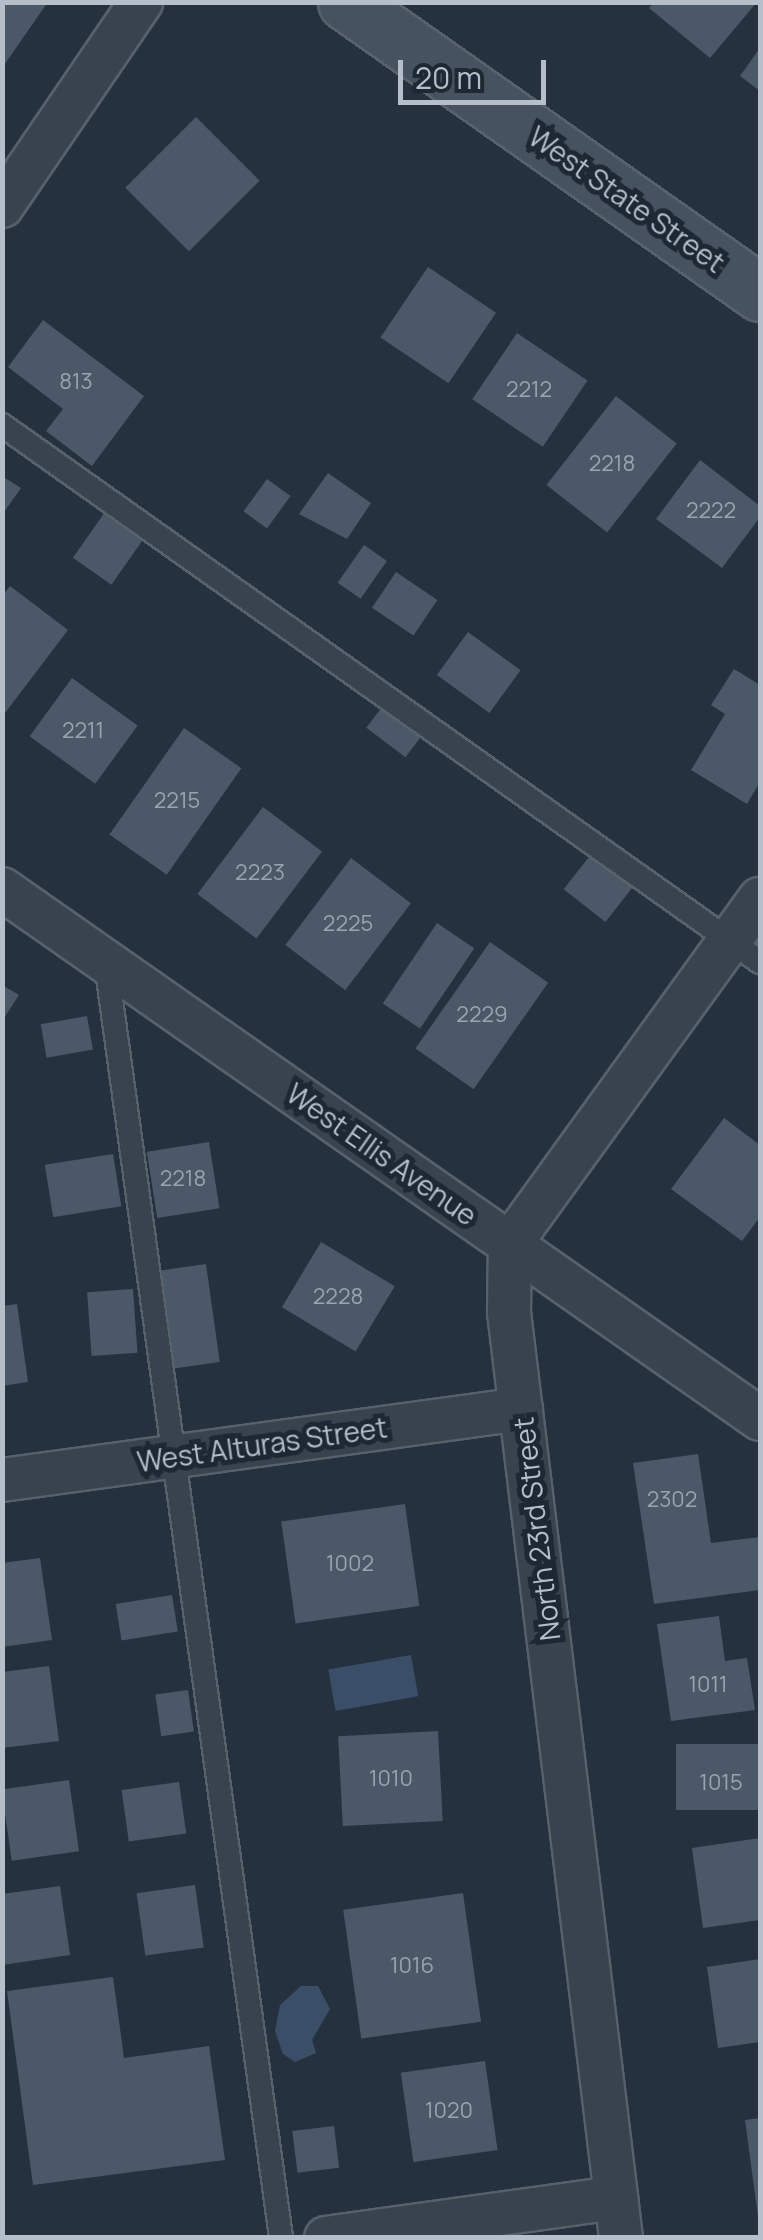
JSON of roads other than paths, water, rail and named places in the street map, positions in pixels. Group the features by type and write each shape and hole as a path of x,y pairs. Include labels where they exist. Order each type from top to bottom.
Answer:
{"main road":[{"name":"West State Street","path":"346,2 760,293"}],"street":[{"path":"2,206 142,2"},
{"name":"West Ellis Avenue","path":"2,890 760,1419"},
{"path":"510,1244 746,952 760,899"},
{"name":"North 23rd Street","path":"510,1244 521,1409 619,2218"},
{"name":"West Alturas Street","path":"2,1480 521,1409"},
{"path":"326,2238 619,2218"}],"lane":[{"path":"2,425 746,952"},
{"path":"106,962 281,2238"}],"water":[{"path":"411,1655 418,1696 336,1711 328,1670"},
{"path":"301,1986 318,1986 330,2009 312,2040 316,2053 295,2062 283,2054 275,2031 280,2005"}]}
